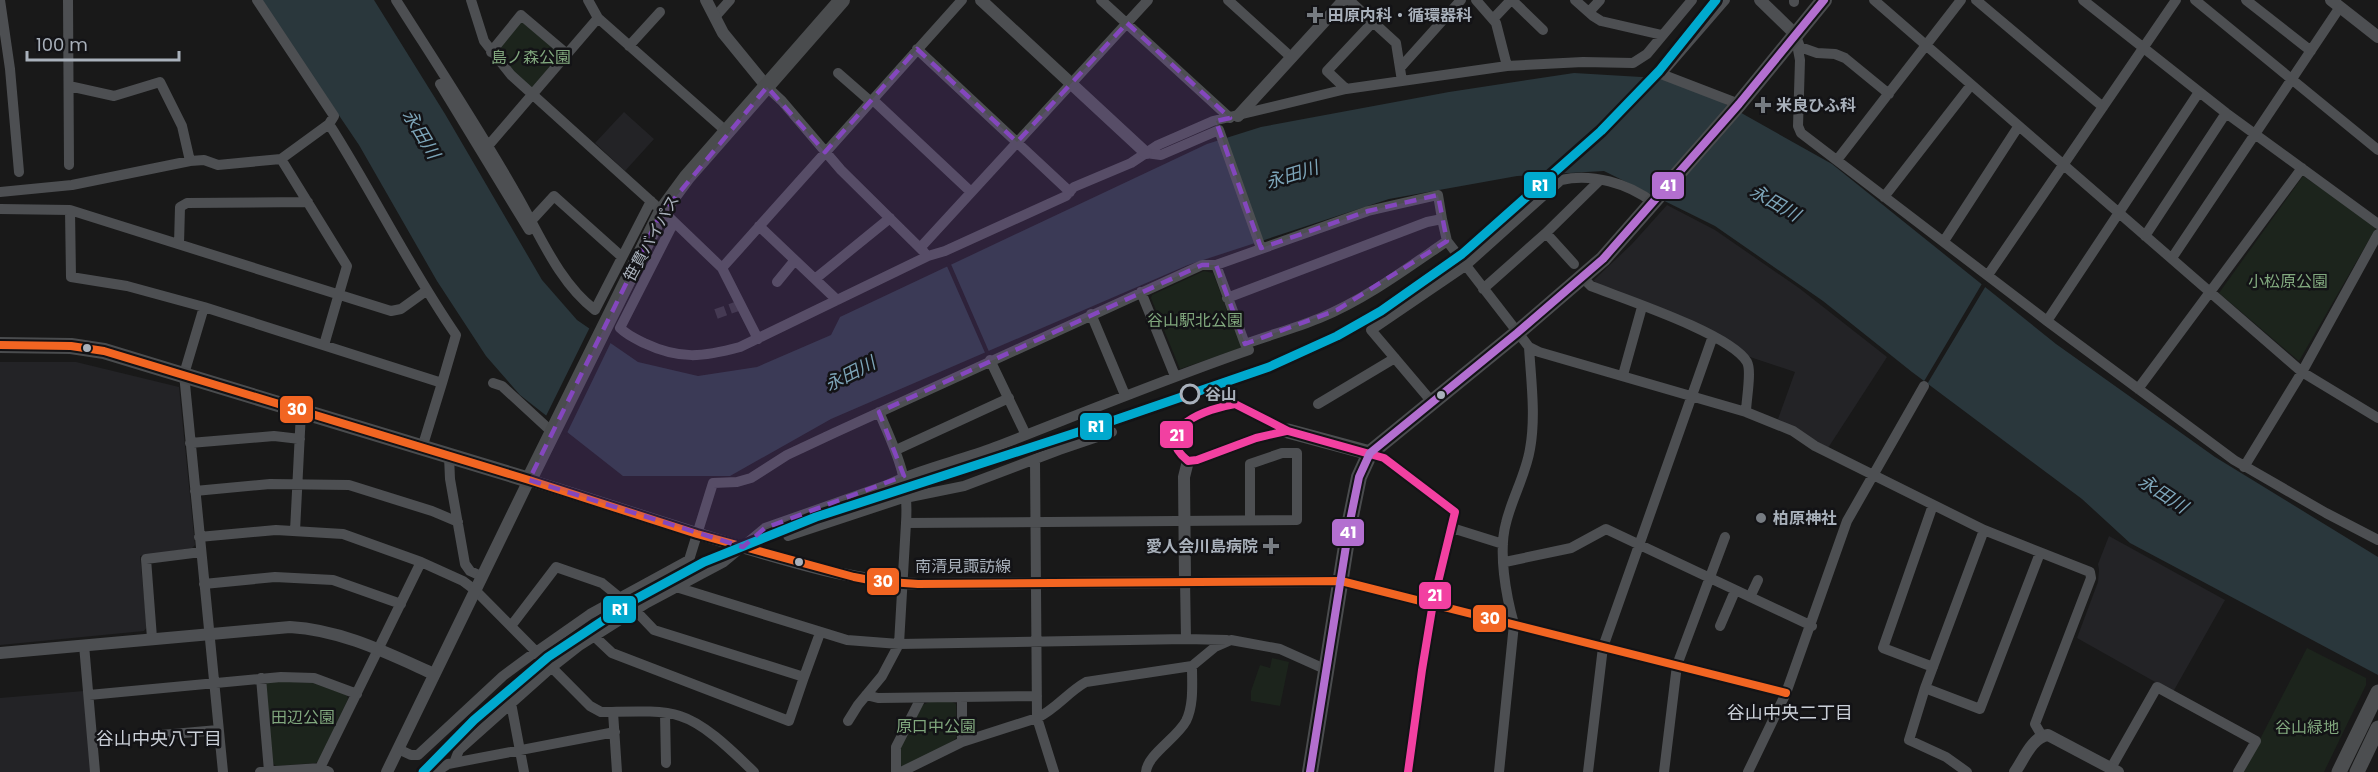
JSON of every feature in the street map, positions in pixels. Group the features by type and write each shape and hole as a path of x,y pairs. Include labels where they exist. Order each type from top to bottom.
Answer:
{"main road":[{"name":"笹貫バイパス","path":"529,480 662,211 687,177 842,0"},
{"path":"1310,772 1359,477 1370,453 1517,333 1578,270 1618,243 1737,106 1824,0"},
{"path":"0,345 71,346 104,351 529,480"},
{"path":"1288,430 1370,453"},
{"path":"2339,772 2378,692"},
{"path":"2356,772 2378,728"}],"street":[{"path":"0,0 19,172"},
{"path":"68,0 69,165"},
{"path":"0,192 72,185 190,161 204,160 218,165 281,159 329,124 334,116 257,0"},
{"path":"387,0 559,281 579,304 605,325"},
{"path":"396,0 488,146 566,279 585,303 595,310 621,256 662,211"},
{"path":"471,0 478,25 491,52 531,95 662,211 722,268 758,339"},
{"path":"588,0 598,18 726,132"},
{"path":"706,0 723,33 767,87 782,101 825,152 928,256"},
{"path":"715,18 730,0"},
{"path":"722,268 962,0"},
{"path":"981,0 1146,153 1161,155 1219,130 1261,248"},
{"path":"1101,0 1234,117"},
{"path":"920,248 1149,0"},
{"path":"1228,0 1292,58"},
{"path":"1234,117 1292,58 1344,0"},
{"path":"1349,0 1396,43 1402,81"},
{"path":"1400,68 1461,0"},
{"path":"1476,0 1494,18 1507,66"},
{"path":"1494,18 1511,0 1543,30"},
{"path":"1575,0 1609,24 1662,35"},
{"path":"1589,12 1600,0"},
{"path":"662,211 620,328 661,350 686,356 720,352 758,339 928,256 945,251 1046,206 1066,196 1074,187 1131,163 1158,145 1204,125 1346,89 1507,66 1583,62 1633,63 1647,54 1692,0"},
{"path":"1725,0 1660,74 1737,106"},
{"path":"1760,0 1794,34 1800,47 1845,58 1889,94"},
{"path":"1874,0 2302,372 2376,413"},
{"path":"1837,160 1961,0"},
{"path":"1976,0 2103,107"},
{"path":"2083,0 2226,113 2378,224"},
{"path":"1988,275 2176,0"},
{"path":"2195,0 2378,150"},
{"path":"2246,0 2311,51"},
{"path":"2172,258 2253,133 2311,51 2335,3 2378,38"},
{"path":"629,46 660,12"},
{"path":"491,52 521,15 567,54"},
{"path":"488,146 598,18"},
{"path":"1346,89 1327,71 1373,22"},
{"path":"1794,34 1800,60 1798,126 1801,133 2047,321 2244,467 2378,539"},
{"path":"917,49 1070,192"},
{"path":"838,73 871,100 971,192"},
{"path":"69,86 114,96 160,82 182,126 190,161"},
{"path":"1884,197 1971,85"},
{"path":"2047,321 2199,92"},
{"path":"2145,237 2226,113"},
{"path":"329,124 366,181 426,291 456,335 422,448"},
{"path":"1944,241 2019,127"},
{"path":"281,159 347,266 324,345"},
{"path":"2138,389 2302,168"},
{"path":"1432,402 1371,330 1465,266 1560,180 1571,178 1621,184 1655,201"},
{"path":"1483,289 1546,233 1600,180"},
{"path":"398,749 411,755 418,755 503,676 590,614 689,560 713,483 737,482 751,478 787,455 990,360 1202,265 1216,265 1368,211 1438,195 1447,241 1529,347 1539,352 1746,412 1793,431 1815,446 1932,506 1984,530 2085,569 2092,575 2035,724 2042,736"},
{"path":"531,221 554,196 621,256"},
{"path":"179,244 180,207 187,203 308,202"},
{"path":"0,209 70,210 391,311 401,309 426,291"},
{"path":"70,210 71,277 127,286 204,307 442,382"},
{"path":"815,279 890,218"},
{"path":"1227,298 1427,222 1442,219"},
{"path":"759,226 837,300"},
{"path":"1546,233 1591,286 1691,325 1725,343 1747,362 1746,412"},
{"path":"2244,467 2302,372 2378,234"},
{"path":"1245,344 1320,319 1379,287 1447,241"},
{"path":"777,282 795,260"},
{"path":"454,763 459,750 550,668 635,610 724,562 765,528 887,485 904,476 969,457 1125,395 1249,350 1216,265"},
{"path":"1141,291 1175,376"},
{"path":"204,307 184,375 223,772"},
{"path":"1623,375 1642,307"},
{"path":"1091,314 1125,395"},
{"path":"1588,772 1603,646 1713,336"},
{"path":"1498,772 1514,624 1508,602 1503,544 1506,523 1530,451 1532,394 1529,347"},
{"path":"1318,404 1395,358"},
{"path":"990,360 1026,435"},
{"path":"493,383 502,386 552,432"},
{"path":"1748,772 1786,693 1812,626 1841,536 1872,475 1924,386"},
{"path":"896,450 1009,398"},
{"path":"1235,404 1288,430 1256,438 1197,460 1188,461 1180,454 1175,442 1175,435 1179,427 1188,420 1235,404"},
{"path":"295,531 301,412"},
{"path":"848,721 882,676 899,644 908,496 896,450 879,412"},
{"path":"1256,438 1260,425 1258,415"},
{"path":"788,536 908,496 963,486 1112,432"},
{"path":"190,443 274,436 300,439"},
{"path":"906,523 1297,520 1297,453 1282,453 1250,464 1250,520"},
{"path":"1370,453 1384,458 1455,512 1433,603 1408,772"},
{"path":"449,456 450,478 467,568 481,576"},
{"path":"1035,460 1037,718 1054,772"},
{"path":"1186,639 1184,477 1188,461"},
{"path":"387,772 529,480"},
{"name":"南清見諏訪線","path":"529,480 697,534 831,572 875,581 904,583 1341,581"},
{"path":"195,491 270,484 349,485 432,511 458,522"},
{"path":"1932,506 1883,648 1933,667"},
{"path":"1452,528 1503,544"},
{"path":"1505,562 1571,548 1606,529 1812,626"},
{"path":"200,537 276,530 343,534 421,562 463,581 475,590 590,706 601,712 678,715 692,721 731,750 754,772"},
{"path":"1967,772 1946,757 1909,740 1925,688 1984,530"},
{"path":"1664,772 1677,665 1725,537"},
{"path":"152,639 146,559 201,552"},
{"path":"1925,688 1980,709 2040,553"},
{"path":"261,678 265,772 323,771 357,694 421,562"},
{"path":"511,626 556,567 602,583 635,610 654,630 804,677"},
{"path":"204,584 275,577 333,580 400,604"},
{"path":"1750,597 1758,580"},
{"path":"1341,581 1786,693"},
{"path":"676,587 847,640 899,644 1231,640 1280,649 1327,670"},
{"path":"1720,626 1735,591"},
{"path":"0,653 278,627 315,629 379,649 434,674"},
{"path":"594,636 612,653 789,721 820,633"},
{"path":"901,772 962,742 1049,713 1077,687 1086,682 1192,666 1215,647 1231,640"},
{"path":"84,645 95,772"},
{"path":"1146,772 1148,763 1177,734 1189,714 1192,666"},
{"path":"88,695 281,677 314,678 357,694"},
{"path":"2015,772 2034,743 2042,736 2052,735 2115,770 2157,687 2256,741 2238,772"},
{"path":"866,695 878,698 1037,696"},
{"path":"962,697 962,742"},
{"path":"896,772 896,747 921,698"},
{"path":"511,703 524,772"},
{"path":"613,712 616,772"},
{"path":"665,713 666,764"},
{"path":"93,741 218,730"},
{"path":"436,772 443,766 454,763 615,732"},
{"path":"468,760 470,772"}],"highlighted area":[{"path":"1127,23 1230,118 1216,121 1261,248 1368,211 1438,195 1447,241 1337,310 1245,344 1216,265 1202,265 879,412 904,476 765,528 743,547 529,480 659,217 767,87 825,152 917,49 1017,142"}],"shaded area":[{"path":"624,112 654,139 625,171 595,143"},
{"path":"1667,205 1715,230 1799,288 1887,357 1828,448 1778,419 1795,372 1747,356 1593,281 1632,244"},
{"path":"0,362 76,362 179,387 195,545 192,548 140,556 147,627 144,631 0,645"},
{"path":"2109,536 2225,600 2173,692 2077,638 2098,582 2098,564"},
{"path":"84,691 91,772 0,772 0,698"}],"green space":[{"name":"島ノ森公園","path":"524,21 560,53 561,57 535,87 530,88 497,52 519,22"},
{"name":"小松原公園","path":"2303,176 2377,226 2299,361 2219,293"},
{"name":"谷山駅北公園","path":"1204,271 1213,273 1241,348 1180,369 1151,298 1152,295"},
{"name":"谷山緑地","path":"2307,648 2366,678 2366,685 2324,772 2243,772"},
{"path":"1272,658 1289,662 1280,706 1251,701 1251,691 1260,665 1270,668"},
{"name":"田辺公園","path":"268,682 313,683 347,695 348,699 316,763 276,766 273,763 265,685"},
{"name":"原口中公園","path":"929,702 956,704 957,737 903,767 898,764 900,748 923,705"}],"water":[{"name":"永田川","path":"261,0 374,0 445,114 542,280 577,320 638,362 698,376 757,367 831,335 840,317 1207,144 1261,127 1449,92 1574,73 1658,78 1704,92 1832,164 2056,344 2215,457 2378,557 2378,675 2130,543 2082,499 1912,372 1823,301 1715,226 1604,171 1517,176 1389,199 1188,265 831,419 730,476 623,476 520,395 486,356 437,281 359,145"}],"pier":[{"path":"950,262 990,354 986,355 946,264"},
{"path":"1983,282 1987,284 1926,386 1923,383"},
{"path":"591,325 612,340 566,435 545,418"}],"tunnel":[{"path":"716,314 741,305"}],"transit line":[{"name":"R1","path":"423,772 474,720 548,657 634,600 704,562 816,517 1106,423 1269,367 1337,336 1381,311 1462,254 1601,131 1659,71 1716,0"},
{"name":"41","path":"1310,772 1350,521 1359,477 1370,453 1517,333 1603,259 1739,104 1824,0"},
{"name":"30","path":"0,345 71,346 104,351 529,480 697,534 854,577 918,584 1341,581 1786,693"},
{"name":"21","path":"1286,431 1256,438 1197,460 1188,461 1177,450 1175,439 1178,430 1198,415 1235,404 1288,431 1384,458 1455,512 1433,603 1408,772"}],"place":[{"name":"田原内科・循環器科","path":"1315,15"},
{"name":"米良ひふ科","path":"1763,105"},
{"name":"谷山","path":"1190,394"},
{"name":"柏原神社","path":"1761,518"},
{"name":"愛人会川島病院","path":"1271,546"}],"district":[{"name":"谷山中央二丁目","path":"1790,713"},
{"name":"谷山中央八丁目","path":"159,739"}]}
